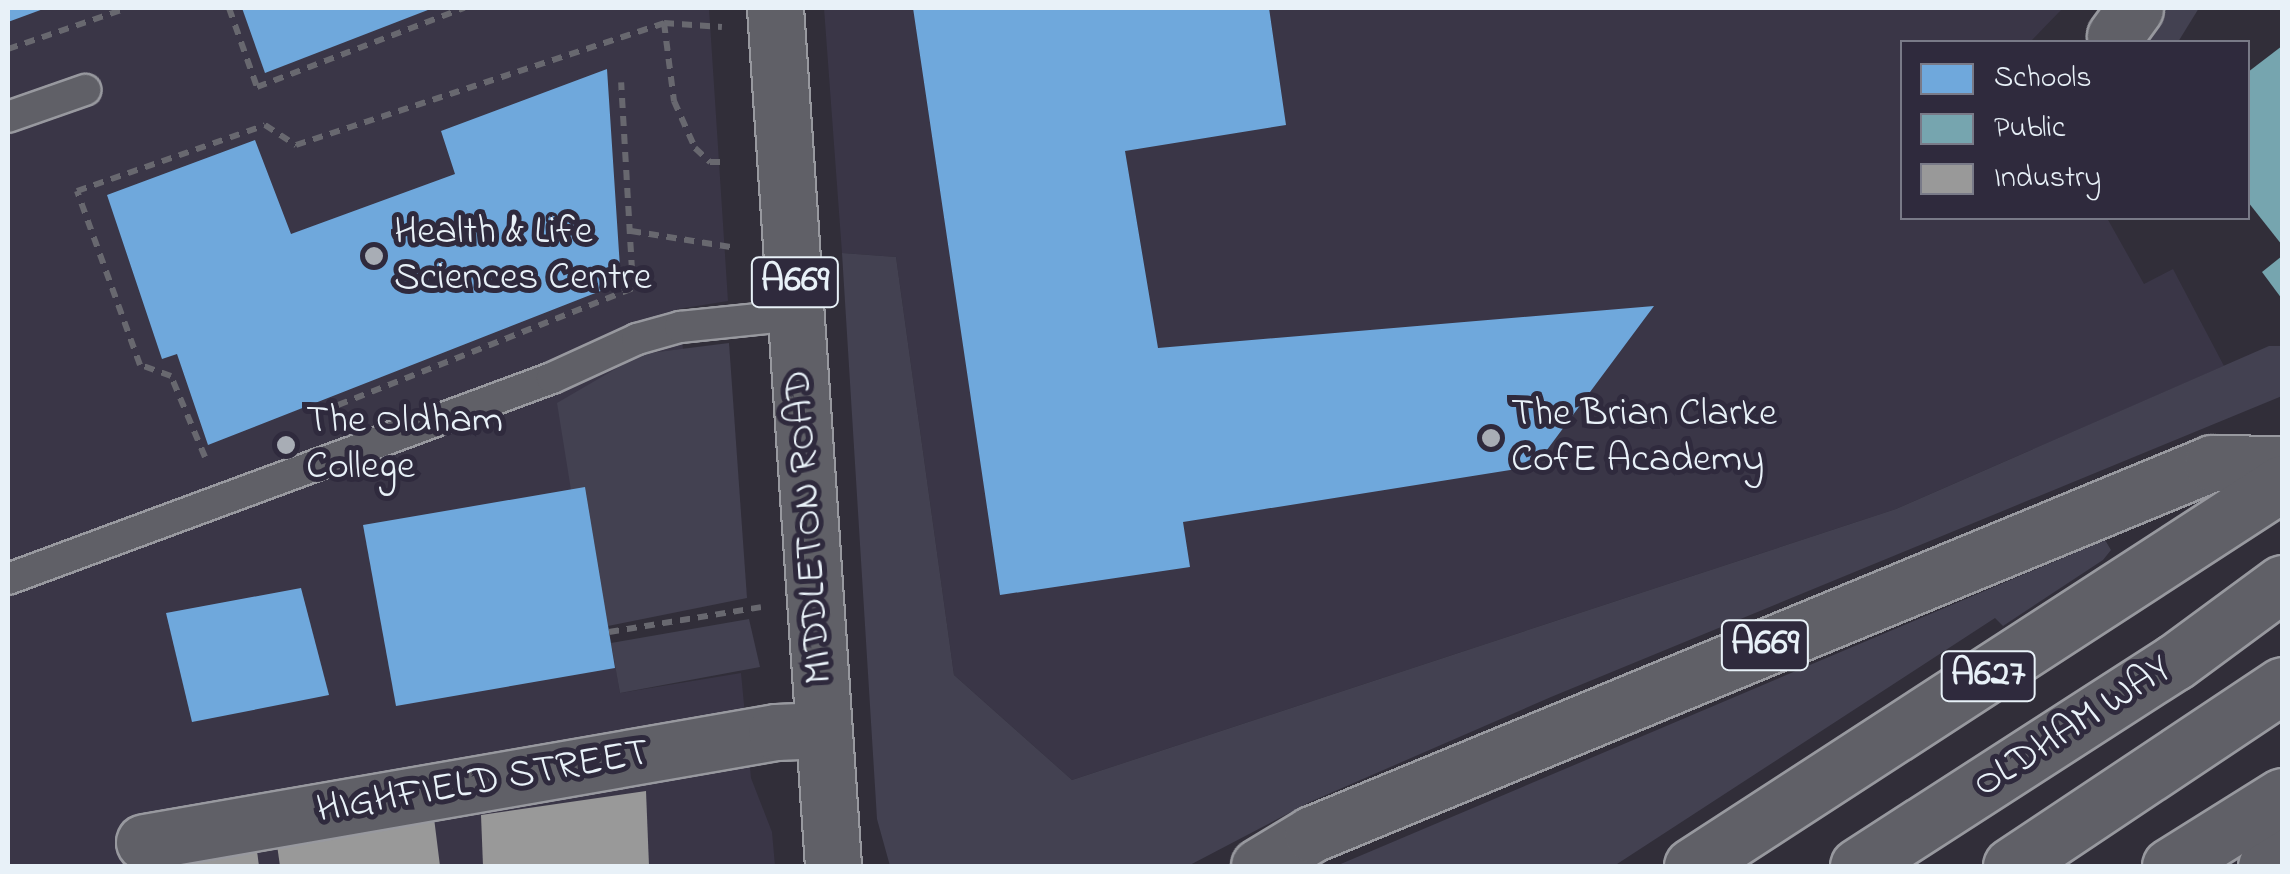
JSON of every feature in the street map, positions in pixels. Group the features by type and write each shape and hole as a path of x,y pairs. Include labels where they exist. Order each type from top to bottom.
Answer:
{"main road":[{"name":"MIDDLETON ROAD","path":"753,17 797,315 834,865"},
{"name":"A669","path":"1259,866 1329,826 2212,463 2282,464"},
{"name":"A627","path":"1692,866 2282,483"},
{"name":"OLDHAM WAY","path":"1858,866 2175,662 2282,583"},
{"name":"OLDHAM WAY","path":"2012,866 2282,685"},
{"name":"HIGHFIELD STREET","path":"144,842 776,732 823,730"},
{"path":"2170,866 2282,796"},
{"path":"2266,866 2282,854"}],"lane":[{"path":"8,117 85,90"},
{"path":"8,578 552,378 637,339 680,327 797,315"}],"path":[{"path":"8,49 126,8"},
{"path":"229,8 257,87 464,8"},
{"path":"220,452 202,458 171,376 140,366 77,191 265,125 296,145 664,23 753,17"},
{"path":"664,23 674,102 695,148 710,162 739,162"},
{"path":"328,409 633,288 621,82"},
{"path":"631,231 721,250 743,247"},
{"path":"609,632 768,606"}],"shaded area":[{"name":"The Oldham College","path":"8,8 709,8 728,301 678,309 683,349 641,354 585,487 620,693 741,673 751,778 772,832 775,866 8,866"},
{"name":"The Brian Clarke CofE Academy","path":"824,8 2063,8 2032,40 1900,40 1900,220 2108,220 2144,284 2173,269 2224,366 1896,509 1072,780 954,675 896,257 842,253"},
{"path":"2165,8 2199,8 2179,40 2141,40"},
{"path":"842,253 896,257 954,675 1072,780 1896,509 2269,346 2282,346 2282,396 1551,697 1310,802 1188,866 890,866 877,819"},
{"path":"729,343 747,598 608,626 571,490 557,403 641,354"},
{"path":"2105,540 2111,550 2103,560 2003,626 1995,618 1614,866 1336,866"},
{"path":"749,619 760,667 620,693 611,643"}],"building: Schools":[{"path":"8,8 46,8 8,22"},
{"path":"242,8 433,8 265,73"},
{"path":"913,8 1269,8 1286,125 1125,151 1158,348 1654,306 1535,466 1183,522 1190,567 1000,595"},
{"name":"Health & Life Sciences Centre","path":"607,69 621,283 208,445 177,354 162,359 107,195 255,140 291,234 455,174 441,131"},
{"path":"585,487 615,668 396,706 363,525"},
{"path":"301,588 329,695 192,722 166,613"}],"building: Public":[{"path":"2282,46 2282,245 2250,205 2250,70"},
{"path":"2282,256 2282,299 2262,272"}],"building: Industry":[{"path":"646,791 649,866 483,866 481,815"},
{"path":"434,818 440,866 280,866 277,845"},
{"path":"257,851 259,866 163,866 163,864"}],"place":[{"name":"Health & Life Sciences Centre","path":"374,256"},
{"name":"The Brian Clarke CofE Academy","path":"1491,438"},
{"name":"The Oldham College","path":"286,445"}]}
